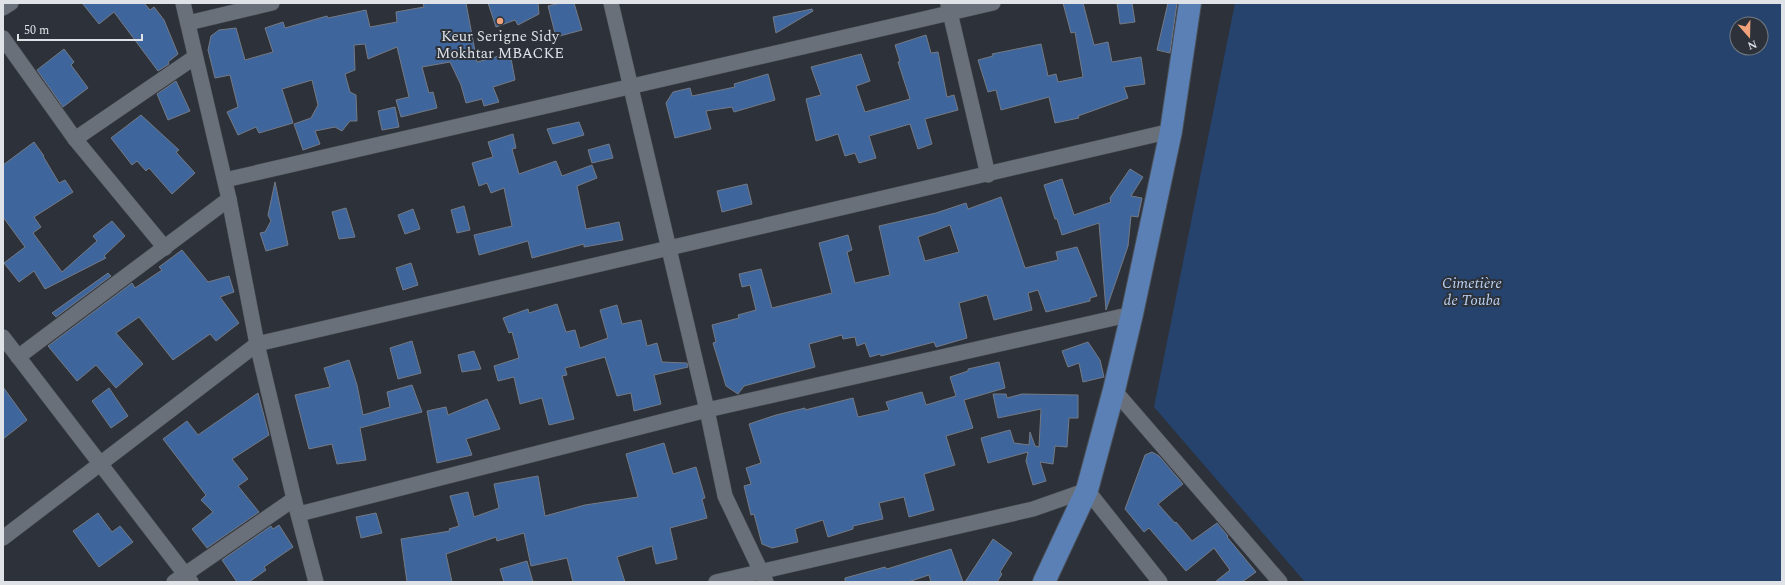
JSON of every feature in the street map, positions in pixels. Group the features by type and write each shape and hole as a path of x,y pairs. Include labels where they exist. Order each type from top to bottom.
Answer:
{"main road":[{"path":"1044,582 1087,490 1114,390 1132,314 1171,131 1190,3"}],"street":[{"path":"3,8 11,3"},
{"path":"183,3 225,180 257,344 294,499 316,582"},
{"path":"188,23 272,3"},
{"path":"611,3 707,410 725,496 763,577"},
{"path":"225,180 631,86 949,8 993,3"},
{"path":"949,8 988,175"},
{"path":"3,38 74,138 165,248"},
{"path":"74,138 195,56"},
{"path":"3,538 257,344 988,175 1171,131"},
{"path":"18,357 229,199"},
{"path":"299,514 707,410 1132,314"},
{"path":"3,337 100,465 183,579 294,499"},
{"path":"1114,390 1280,582"},
{"path":"716,582 763,577 1033,509 1087,490 1160,582"}],"green space":[{"name":"Cimetière de Touba","path":"1235,3 1782,3 1782,582 1305,582 1154,407"}],"building":[{"path":"82,3 144,3 150,10 154,7 164,20 178,54 168,62 169,64 158,71 114,12 99,24"},
{"path":"423,3 466,3 477,62 510,53 515,80 493,87 499,102 484,106 482,99 466,103 461,85 450,62 422,67 429,93 433,92 437,108 401,117 396,100 409,97 397,47 368,59 365,44 354,45 355,70 345,74 350,92 356,95 357,121 350,121 342,131 335,127 315,131 320,144 303,150 294,124 311,118 318,105 312,80 282,89 293,123 259,133 256,127 238,135 227,112 238,107 230,75 215,78 208,50 211,36 219,30 236,28 245,60 273,52 265,28 283,22 285,28 327,16 328,18 366,10 370,27 397,22 396,12 424,7"},
{"path":"488,3 538,3 539,14 518,25 515,20 496,27"},
{"path":"560,3 574,3 582,30 556,37 548,6"},
{"path":"1063,3 1083,3 1094,45 1108,42 1112,62 1141,57 1145,84 1124,87 1128,98 1078,116 1079,118 1055,123 1049,97 1001,110 996,90 988,92 978,60 993,56 992,54 1041,44 1048,76 1056,74 1058,82 1083,77 1075,32 1071,33"},
{"path":"1117,3 1132,3 1135,22 1120,24"},
{"path":"1168,3 1177,3 1170,53 1157,50"},
{"path":"812,9 813,11 776,33 773,17"},
{"path":"926,35 931,53 938,52 947,97 954,95 958,110 925,119 932,144 918,149 910,124 869,136 876,158 859,163 855,153 845,156 838,134 816,141 806,99 821,95 811,67 861,54 870,81 856,86 865,112 910,99 898,62 900,61 895,45"},
{"path":"64,49 74,62 71,65 88,88 63,107 37,70"},
{"path":"768,74 775,100 734,112 732,107 706,111 711,129 675,138 666,103 673,92 690,88 692,96 735,87 734,84"},
{"path":"176,81 190,111 168,120 157,94"},
{"path":"395,107 399,127 382,130 378,111"},
{"path":"141,115 179,150 176,152 195,173 172,194 149,168 146,171 137,161 132,165 111,138"},
{"path":"579,122 584,135 553,144 547,129"},
{"path":"513,134 516,148 512,149 519,174 556,161 562,176 592,165 597,178 577,186 586,229 619,222 623,240 584,247 584,244 532,258 528,241 479,255 474,235 512,226 504,188 491,193 487,183 479,186 472,163 493,157 488,142"},
{"path":"34,142 44,156 59,183 65,180 73,192 34,217 41,227 33,233 62,272 97,241 93,236 112,221 125,236 104,256 106,258 45,289 34,271 19,282 4,263 25,247 3,217 3,165"},
{"path":"609,144 613,158 592,163 588,150"},
{"path":"1130,169 1143,177 1131,196 1142,198 1138,217 1131,216 1128,246 1106,310 1099,223 1062,235 1044,185 1062,179 1074,215 1111,202 1110,198"},
{"path":"275,182 288,245 266,251 260,233 265,232 271,221 268,215"},
{"path":"747,184 752,204 722,212 717,191"},
{"path":"1001,197 1025,268 1058,260 1056,252 1077,247 1097,296 1090,298 1090,301 1046,312 1038,290 1028,293 1032,310 994,320 987,295 959,303 967,338 936,347 934,342 881,356 880,354 870,357 865,343 857,346 855,337 843,339 842,335 809,344 815,367 744,386 738,394 726,386 713,343 716,342 712,325 739,318 738,315 756,310 750,285 742,287 739,274 761,269 772,308 832,293 819,243 848,235 852,250 847,252 855,283 890,275 879,226 936,213 966,203 968,209","holes":["950,225 959,252 925,261 918,237"]},
{"path":"464,206 470,230 457,233 451,210"},
{"path":"346,208 355,237 339,239 332,212"},
{"path":"413,209 420,229 405,234 398,215"},
{"path":"182,250 208,282 229,276 234,292 220,297 239,323 216,341 210,334 173,360 139,317 116,333 143,364 116,388 96,365 77,381 48,346 132,283 135,288 162,270 159,267"},
{"path":"411,263 418,285 403,290 396,268"},
{"path":"108,273 111,276 56,317 52,313"},
{"path":"557,304 566,332 575,330 580,348 608,338 600,310 617,305 622,324 641,320 647,346 657,343 662,362 687,363 688,367 654,375 661,404 634,411 631,393 617,396 605,357 565,368 567,375 562,376 574,419 549,425 542,398 520,404 514,377 498,381 494,366 519,358 512,332 509,333 503,318 528,309 529,313"},
{"path":"412,341 421,373 398,379 390,348"},
{"path":"1088,342 1100,360 1104,377 1083,382 1079,363 1068,367 1062,351"},
{"path":"474,351 481,369 462,372 458,355"},
{"path":"349,360 357,385 363,415 390,407 387,392 412,385 422,412 360,428 366,460 337,464 332,444 309,449 295,395 330,387 324,368"},
{"path":"999,362 1005,388 964,400 973,428 946,436 955,465 924,474 934,510 909,517 904,497 879,503 883,519 853,526 853,529 828,537 823,520 795,529 798,542 772,548 762,544 754,514 751,515 744,486 751,484 746,468 761,463 749,424 776,415 805,408 805,410 853,398 858,417 889,410 886,402 922,392 926,405 956,396 950,377 968,371 968,369"},
{"path":"3,387 27,420 3,439"},
{"path":"109,388 128,416 111,428 92,401"},
{"path":"258,393 269,435 232,459 248,479 238,486 259,512 207,548 192,529 213,512 201,500 206,495 163,439 187,421 198,435"},
{"path":"993,394 1006,394 1007,398 1022,394 1078,395 1078,418 1069,418 1067,447 1055,446 1053,464 1040,462 1046,481 1033,485 1026,461 1028,452 988,463 981,438 1010,430 1014,443 1029,445 1030,432 1035,446 1039,447 1041,409 998,418"},
{"path":"487,399 500,429 466,439 472,455 437,463 427,411 446,407 448,415"},
{"path":"664,443 673,474 696,467 705,498 702,499 707,518 670,528 677,559 656,564 652,546 617,557 625,582 573,582 567,558 531,566 524,533 497,541 496,537 446,554 452,582 407,582 401,539 450,531 449,529 459,526 450,496 468,492 474,517 499,508 494,484 538,476 545,516 585,505 638,497 626,454"},
{"path":"1152,452 1159,456 1183,484 1158,504 1192,541 1217,523 1256,572 1242,582 1215,582 1230,570 1214,548 1186,571 1149,528 1144,532 1125,509 1145,455"},
{"path":"98,513 112,532 120,526 133,542 99,567 73,531"},
{"path":"376,513 382,533 361,538 356,517"},
{"path":"279,525 293,547 264,567 266,570 249,582 237,582 222,560 271,526 273,529"},
{"path":"993,539 1012,553 1000,572 1002,574 997,582 965,582"},
{"path":"951,549 963,582 931,582 929,575 908,582 845,582 845,578 885,567 887,569"},
{"path":"527,561 533,582 504,582 500,569"}],"place":[{"name":"Keur Serigne Sidy Mokhtar MBACKE","path":"500,21"}]}
